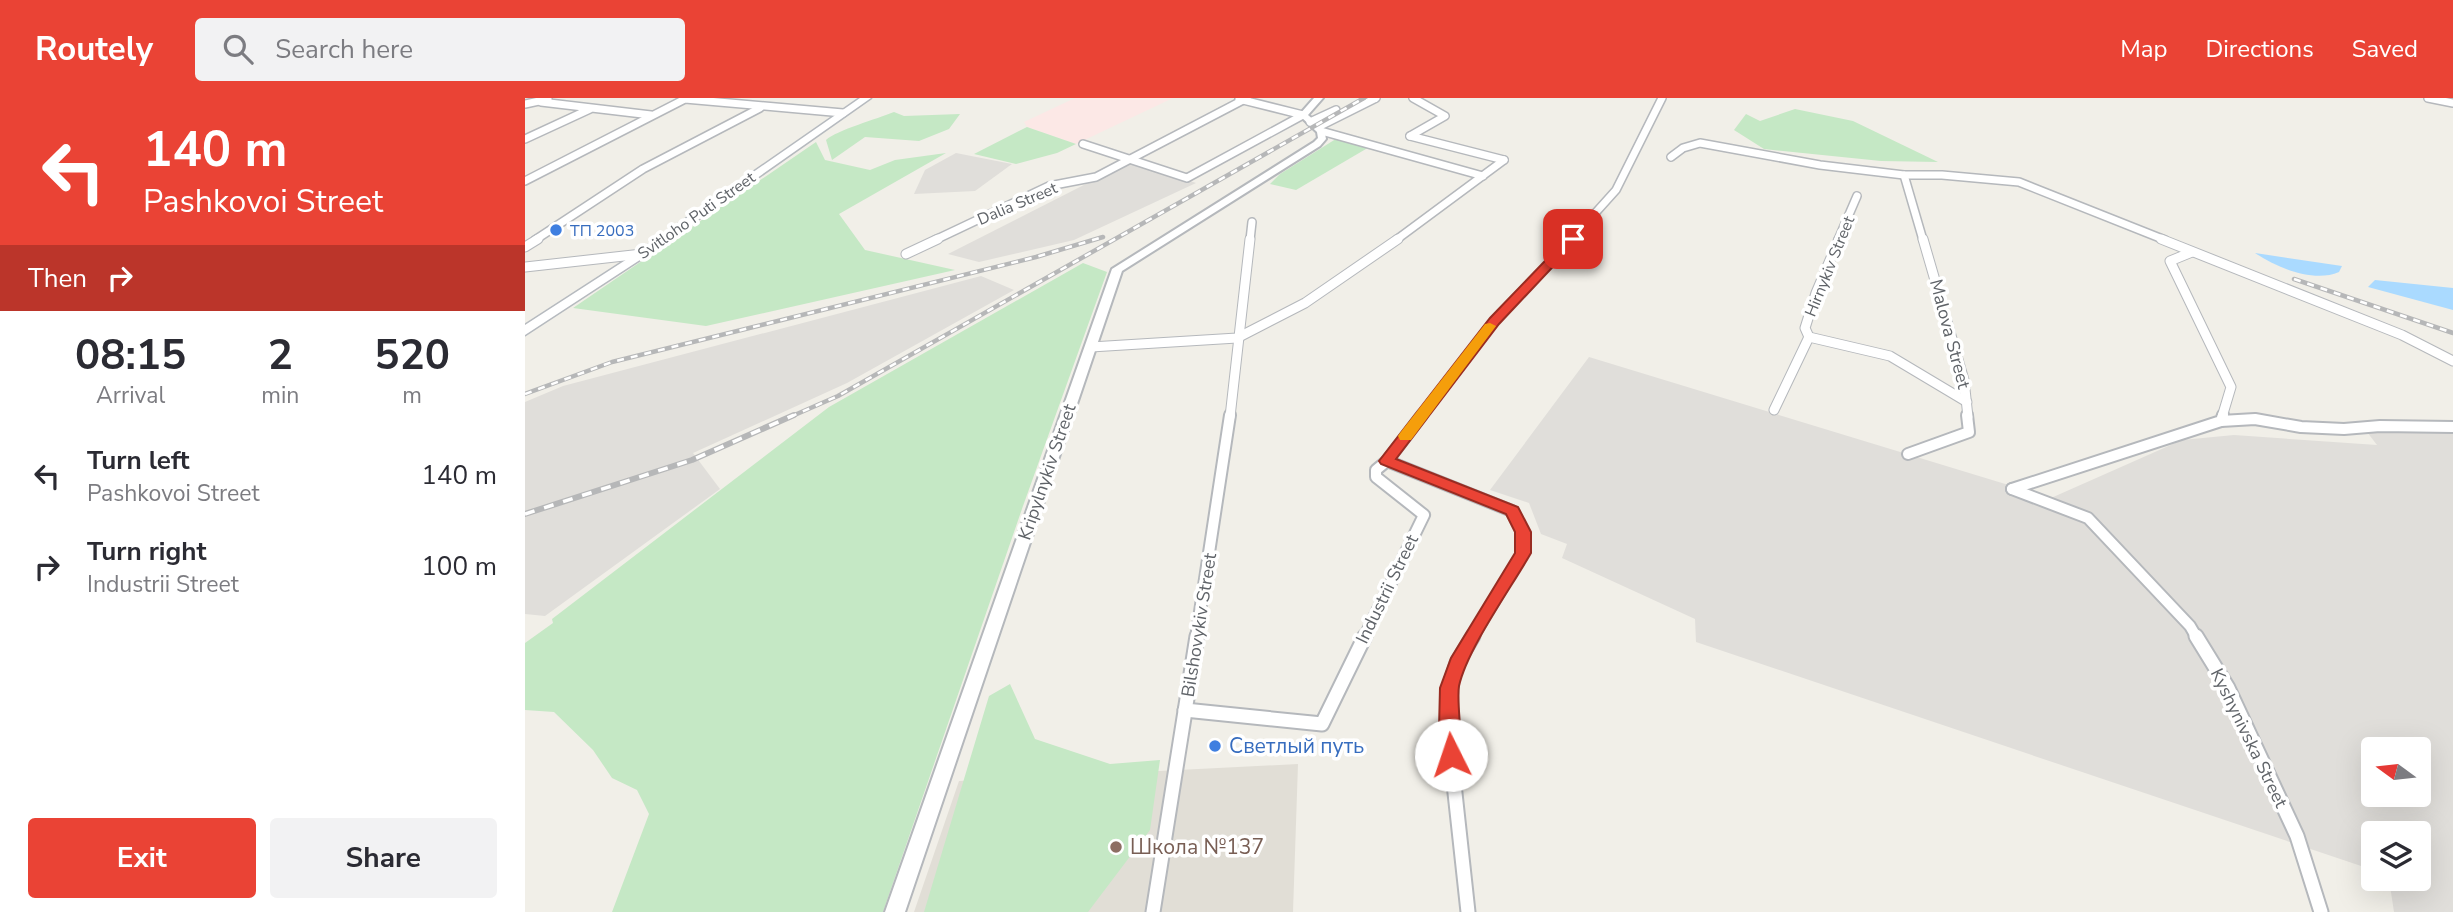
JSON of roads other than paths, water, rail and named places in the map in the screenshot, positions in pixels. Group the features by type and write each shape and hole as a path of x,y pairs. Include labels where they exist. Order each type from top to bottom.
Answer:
{"main road":[{"name":"Svitloho Puti Street","path":"525,331 642,254 866,98"}],"street":[{"path":"541,102 550,98"},
{"name":"Kripylnykiv Street","path":"895,912 1117,269 1317,144 1322,139 1313,124 1319,98"},
{"path":"1083,144 1187,178 1313,124 1358,98"},
{"name":"Kripylnykiv Street","path":"1313,124 1375,98"},
{"path":"1091,347 1237,338 1305,303 1361,266 1504,160 1410,136 1445,116 1413,98"},
{"path":"1468,912 1448,729 1450,688 1457,663 1523,553 1523,532 1512,510 1387,461 1494,321 1605,205 1616,190 1662,98"},
{"path":"2428,98 2453,103"},
{"path":"525,181 685,99 761,108 843,113"},
{"path":"1243,99 1346,136 1483,176"},
{"name":"Dalia Street","path":"906,254 1049,186 1096,177 1243,99"},
{"path":"527,102 651,115"},
{"path":"525,139 592,108"},
{"path":"525,247 643,169 761,108"},
{"path":"1671,157 1683,148 1700,143 1775,159 1904,176 1942,176 2019,183 2402,335 2453,361"},
{"name":"Malova Street","path":"1904,176 1964,380 1969,432 1908,454"},
{"name":"Hirnykiv Street","path":"1774,410 1808,337 1805,328 1816,293 1857,196"},
{"name":"Bilshovykiv Street","path":"1153,912 1225,457 1252,222"},
{"path":"2192,252 2170,261 2231,387 2221,421 2255,419 2301,427 2344,429 2380,426 2453,427"},
{"path":"525,267 642,254"},
{"name":"Hirnykiv Street","path":"1808,337 1890,356 1968,402"},
{"name":"Kyshynivska Street","path":"2221,421 2012,489 2088,518 2190,626 2228,688 2298,836 2321,912"},
{"name":"Industrii Street","path":"1185,710 1322,724 1424,515 1376,477 1376,470 1387,461"}],"water":[{"path":"2255,253 2342,266 2339,272 2329,275 2307,275 2285,269"},
{"path":"2375,280 2453,288 2453,310 2368,287"}],"railway":[{"path":"790,417 838,396 1364,98"},
{"path":"525,394 612,362 1036,257 1103,237"},
{"path":"2294,279 2453,333"},
{"path":"525,514 692,460 794,415"}],"place":[{"name":"ТП 2003","path":"556,230"},
{"name":"Светлый путь","path":"1215,746"},
{"name":"Школа №137","path":"1116,847"}]}
